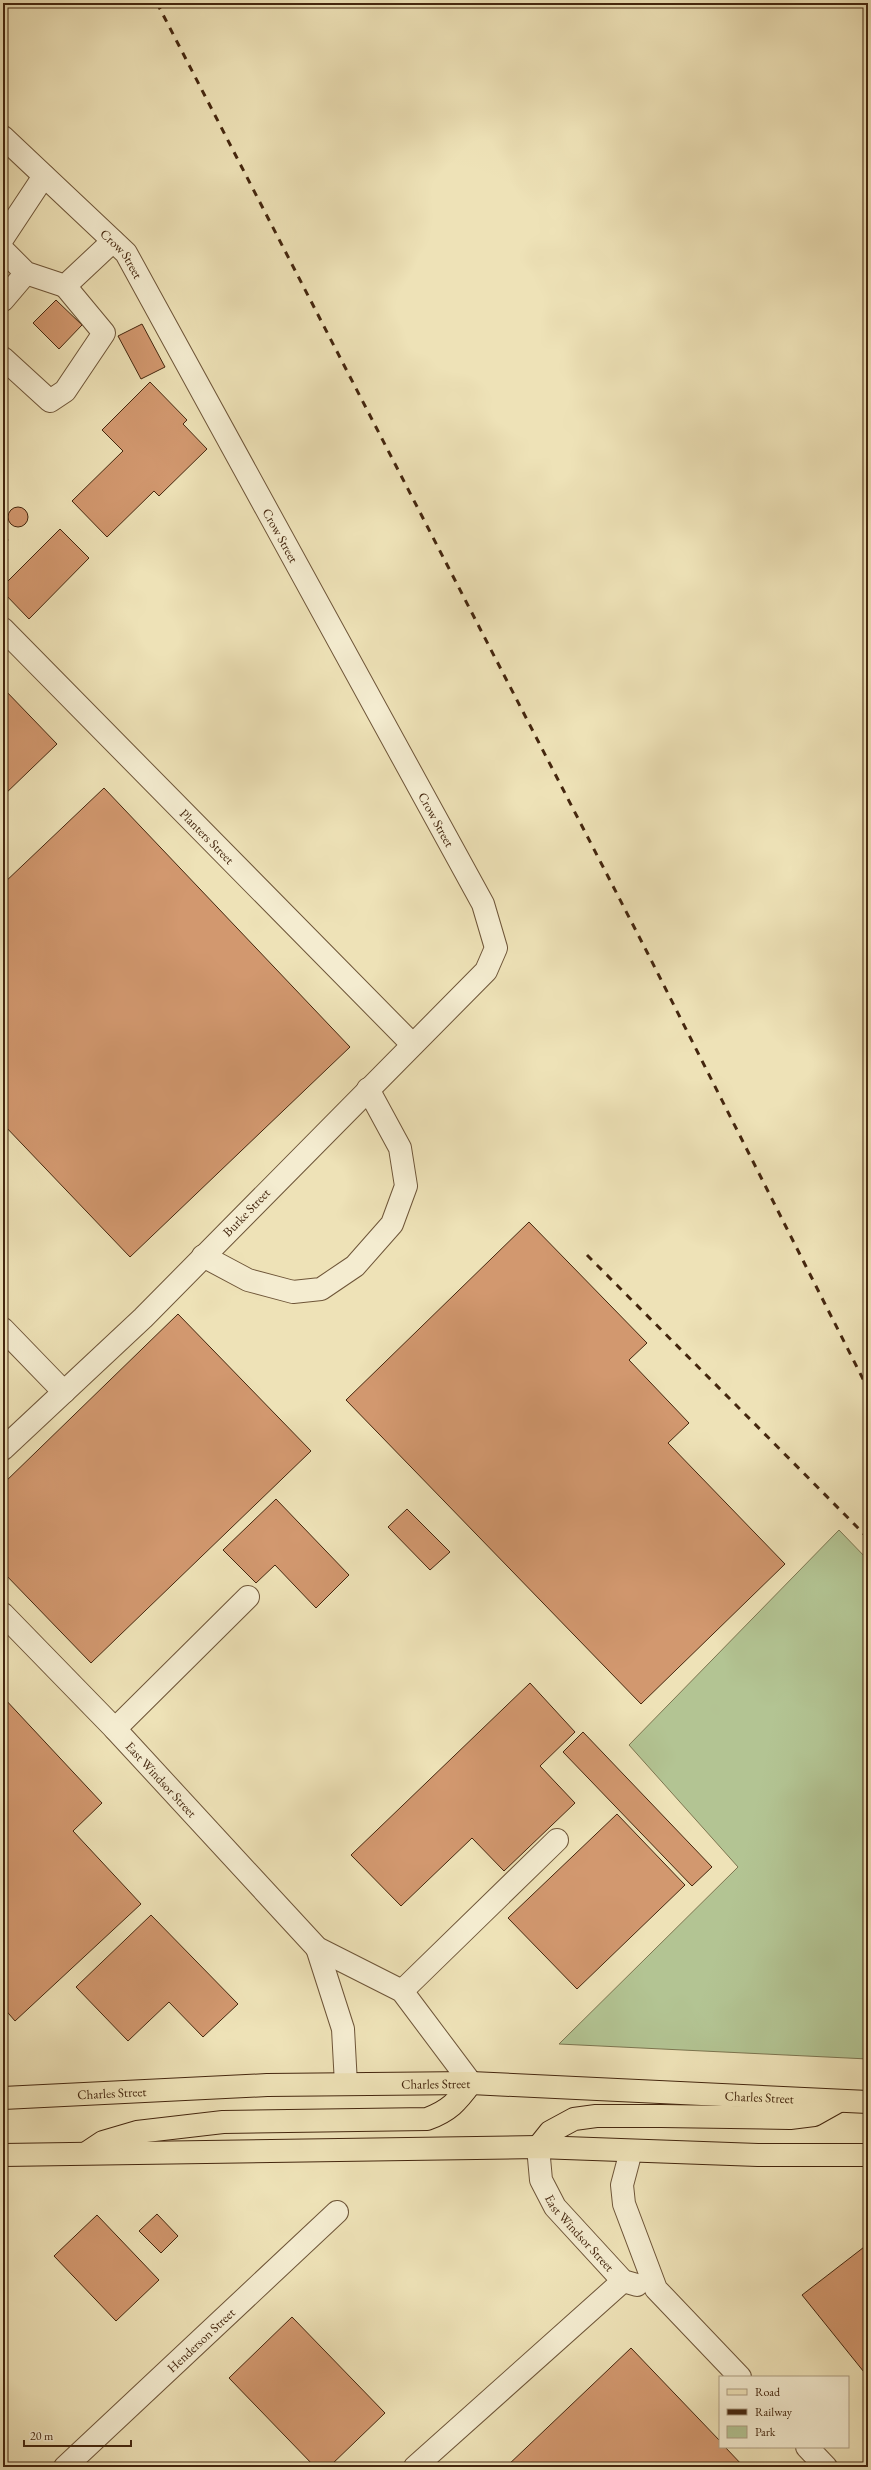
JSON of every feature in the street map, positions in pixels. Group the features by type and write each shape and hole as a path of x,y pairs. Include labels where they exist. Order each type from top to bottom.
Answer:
{"main road":[{"name":"Charles Street","path":"3,2098 267,2085 471,2083 868,2102"},
{"path":"86,2154 103,2142 137,2132 223,2122 427,2119 444,2112 457,2101 471,2083"},
{"path":"538,2147 550,2132 574,2120 596,2116 790,2118 814,2115 839,2101"},
{"path":"3,2155 538,2147 758,2156 868,2155"}],"street":[{"name":"Crow Street","path":"3,137 113,241 130,260 483,904 496,948 486,971"},
{"path":"3,238 44,176"},
{"path":"65,286 113,241"},
{"path":"3,250 26,273 65,286 104,333 65,391 50,401 3,358"},
{"path":"3,300 26,273"},
{"name":"Planters Street","path":"3,629 412,1044"},
{"name":"Burke Street","path":"3,1449 143,1318 412,1044 486,971"},
{"path":"203,1256 248,1280 293,1292 321,1289 355,1266 392,1224 406,1186 400,1148 368,1089"},
{"path":"3,1329 64,1392"},
{"path":"115,1729 248,1597"},
{"name":"East Windsor Street","path":"6,1623 115,1729 317,1948 402,1991 471,2083"},
{"path":"402,1991 557,1840"},
{"name":"East Windsor Street","path":"317,1948 343,2029 346,2084"},
{"name":"East Windsor Street","path":"538,2147 541,2180 555,2207 623,2281 656,2289"},
{"path":"631,2151 622,2185 624,2204 656,2289 739,2376"},
{"name":"Henderson Street","path":"65,2467 337,2212"},
{"path":"415,2467 623,2281"},
{"path":"808,2448 826,2467"}],"green space":[{"path":"839,1530 868,1560 868,2059 559,2044 738,1867 629,1745"}],"building":[{"path":"56,300 82,325 59,349 33,323"},
{"path":"142,324 165,367 141,379 118,336"},
{"path":"150,382 187,420 183,424 207,449 159,496 154,491 107,537 72,501 123,451 102,430"},
{"path":"18,507 25,510 28,517 25,524 18,527 11,524 8,517 11,510"},
{"path":"60,529 89,558 29,619 3,592 3,586"},
{"path":"3,531 8,540 3,548"},
{"path":"3,688 57,744 3,796"},
{"path":"104,788 350,1047 130,1257 3,1124 3,884"},
{"path":"529,1222 647,1343 629,1360 689,1423 668,1443 785,1564 641,1704 346,1400"},
{"path":"178,1314 311,1451 91,1663 3,1572 3,1484"},
{"path":"276,1499 349,1575 316,1608 275,1565 256,1583 223,1550"},
{"path":"407,1509 450,1552 430,1570 388,1527"},
{"path":"530,1683 575,1732 540,1766 575,1803 504,1871 472,1838 401,1906 351,1855"},
{"path":"3,1697 102,1803 73,1831 141,1904 15,2021 3,2007"},
{"path":"583,1732 712,1867 692,1886 563,1752"},
{"path":"617,1814 685,1885 577,1989 508,1918"},
{"path":"151,1915 238,2004 203,2037 169,2002 128,2041 76,1987"},
{"path":"157,2214 178,2236 161,2253 139,2231"},
{"path":"97,2215 159,2280 116,2321 54,2256"},
{"path":"868,2244 868,2377 802,2295"},
{"path":"292,2317 385,2413 329,2467 315,2467 229,2378"},
{"path":"631,2348 719,2440 719,2448 726,2448 744,2467 506,2467"}],"railway":[{"path":"157,3 647,952 868,1389"},
{"path":"587,1255 868,1538"}]}
